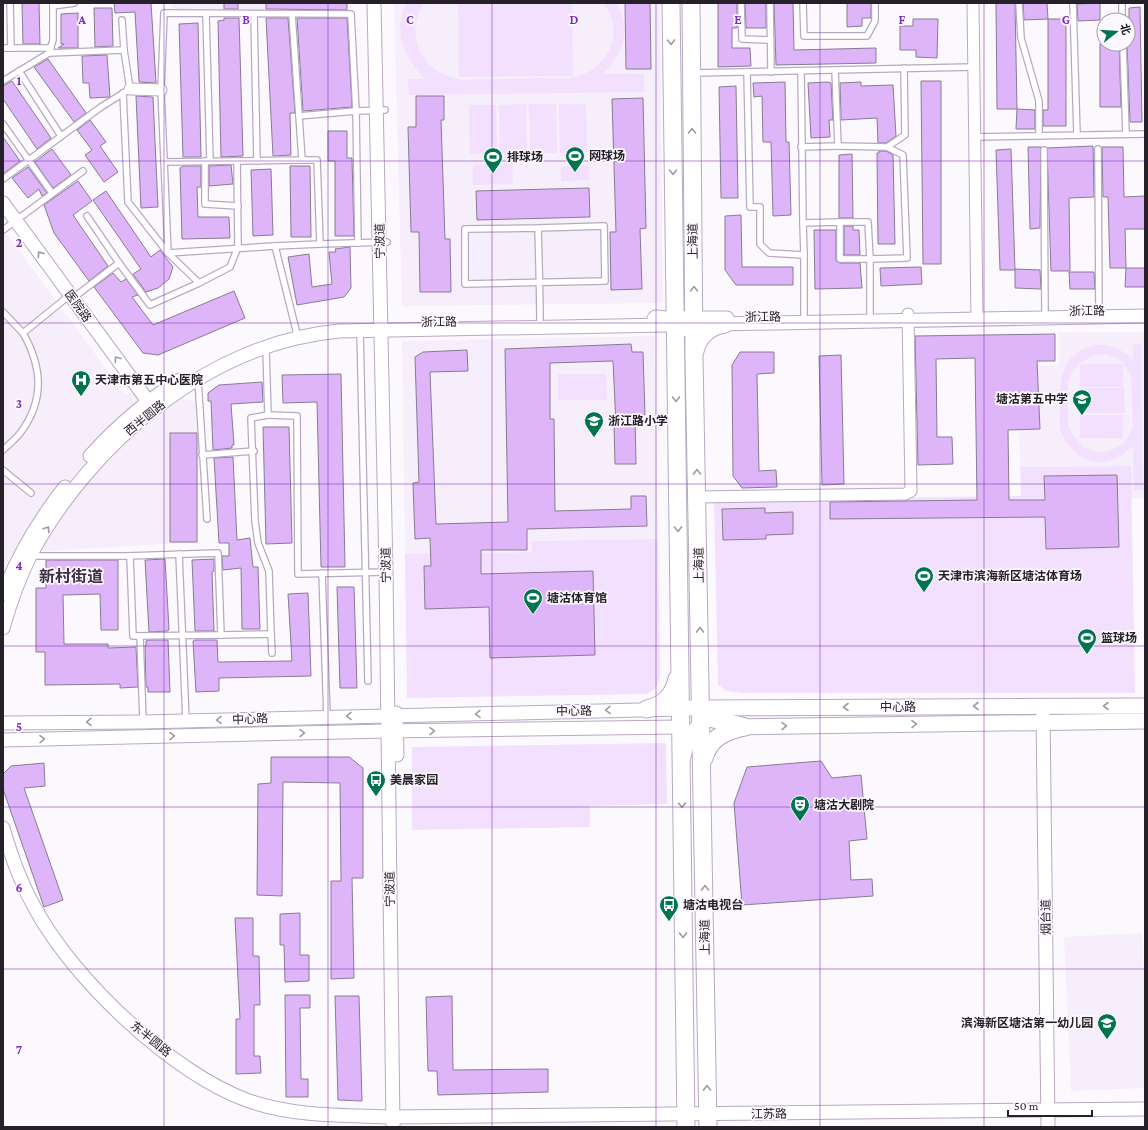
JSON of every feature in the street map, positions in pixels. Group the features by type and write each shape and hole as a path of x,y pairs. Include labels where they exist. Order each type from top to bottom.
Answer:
{"main road":[{"name":"上海道","path":"671,3 675,301 686,325 694,356 701,669 697,718 703,764 708,1121"},
{"name":"上海道","path":"686,1121 681,766 697,718 679,669 676,360 686,325 691,3"},
{"path":"656,319 670,313 675,301"},
{"path":"656,319 686,325"},
{"path":"694,356 698,342 705,333 725,321"},
{"path":"647,709 659,705 671,695 676,684 679,669"},
{"path":"701,669 706,688 711,698 720,704 744,708"},
{"name":"中心路","path":"697,718 744,708 1145,706"},
{"path":"697,718 745,727"},
{"name":"中心路","path":"745,727 1145,721"},
{"path":"703,764 709,746 714,739 722,734 745,727"}],"street":[{"name":"宁波道","path":"374,3 381,110"},
{"name":"宁波道","path":"383,3 381,110 392,716 396,1122"},
{"path":"973,3 973,137 977,316"},
{"path":"126,91 161,90"},
{"name":"医院路","path":"3,203 151,405"},
{"name":"浙江路","path":"540,324 686,325 725,321 1099,313 1145,309"},
{"name":"浙江路","path":"1099,313 1145,316"},
{"path":"697,497 905,494 912,491 908,317"},
{"name":"浙江路","path":"385,327 540,324 656,319"},
{"name":"西半圆路","path":"6,596 66,499 84,476 151,405 192,373 263,342 297,335 336,324 385,327"},
{"name":"宁波道","path":"385,327 386,572 392,716"},
{"name":"西半圆路","path":"3,628 6,596 12,571 31,534 61,492 117,427 151,405 198,380 242,358 297,335 385,327"},
{"name":"烟台道","path":"1043,706 1048,1118"},
{"name":"中心路","path":"3,723 143,722 327,716 392,716 647,709 697,718"},
{"name":"中心路","path":"3,740 392,731 697,718"},
{"name":"东半圆路","path":"3,828 9,850 22,881 36,910 52,936 82,973 127,1020 181,1064 214,1086 250,1101 278,1108 319,1114 396,1122"},
{"name":"东半圆路","path":"3,851 17,888 31,916 48,943 76,979 122,1027 184,1076 207,1090 237,1104 281,1116 332,1122 396,1122"},
{"name":"江苏路","path":"1048,1118 1145,1109"},
{"name":"江苏路","path":"396,1122 708,1121 1145,1116"}],"lane":[{"path":"10,3 12,48"},
{"path":"3,81 50,50 53,40 52,5 74,3"},
{"path":"741,3 742,39 771,40"},
{"path":"770,3 771,72"},
{"path":"803,3 804,36 867,36 875,21 875,3"},
{"path":"1019,3 1021,38 1039,101 1039,136"},
{"path":"1073,3 1077,135"},
{"path":"168,253 161,90 164,13 351,14 356,111 358,243"},
{"path":"206,14 208,161 205,204 238,206"},
{"path":"254,14 257,160"},
{"path":"292,14 302,160"},
{"path":"122,20 126,91 128,202 168,253 199,283"},
{"path":"3,48 50,50 124,50"},
{"path":"1123,52 1126,134"},
{"path":"691,73 973,67"},
{"path":"887,147 905,135 904,68"},
{"path":"835,70 838,146"},
{"path":"19,71 61,136"},
{"path":"800,71 804,319"},
{"path":"747,72 750,206 760,207 760,244 769,254 804,255"},
{"path":"3,179 61,136 126,91"},
{"path":"299,116 381,110"},
{"path":"3,124 52,193"},
{"path":"973,137 1145,134"},
{"path":"801,147 887,147 903,156 907,258 840,259 840,222"},
{"path":"1098,149 1099,313"},
{"path":"1044,150 1045,314"},
{"path":"164,162 317,160 320,244"},
{"path":"87,216 119,263 150,304 199,283 230,266 238,247 237,161"},
{"path":"3,230 83,171"},
{"path":"803,223 868,222 870,259 870,317"},
{"path":"604,226 605,281 539,281 465,284 465,229 538,228 604,226"},
{"path":"538,228 540,324"},
{"path":"168,253 238,247 383,242"},
{"path":"275,246 297,335"},
{"path":"23,333 119,263"},
{"path":"3,312 23,333 36,360 39,385 27,422 20,433 3,450"},
{"path":"360,330 368,681"},
{"path":"266,348 268,415"},
{"path":"198,380 207,520"},
{"path":"272,653 269,571 258,543 255,521 254,451 251,418 268,415 297,416 298,574 386,572"},
{"path":"202,455 254,451"},
{"path":"3,470 31,492"},
{"path":"30,556 130,556 218,553 221,635"},
{"path":"179,554 186,721"},
{"path":"130,556 133,636 271,634"},
{"path":"322,573 327,716"},
{"path":"140,636 143,722"}],"shaded area":[{"path":"171,3 321,3 321,10 172,11"},
{"path":"394,3 660,3 663,303 402,306"},
{"path":"406,3 424,3 418,16 415,28 416,40 420,52 427,62 436,70 447,76 461,80 563,78 578,76 589,72 602,61 613,40 614,29 612,19 603,3 616,3 624,22 623,41 616,59 603,74 644,74 644,92 409,95 408,79 425,79 411,62 403,44 401,24 402,14"},
{"path":"458,3 572,3 573,76 459,77"},
{"path":"526,104 527,153 500,153 499,105"},
{"path":"529,104 556,104 557,153 530,153"},
{"path":"559,104 586,104 587,152 560,153"},
{"path":"469,105 496,105 497,153 470,154"},
{"name":"排球场","path":"512,163 513,184 473,185 473,165"},
{"name":"网球场","path":"589,165 589,180 561,181 561,166"},
{"name":"天津市第五中心医院","path":"3,229 124,393 195,401 197,433 197,542 12,553 3,572"},
{"name":"塘沽第五中学","path":"1059,332 1145,332 1145,498 1131,499 1131,466 1020,467 1018,366 1059,365"},
{"path":"655,336 658,539 533,541 533,552 405,554 402,341"},
{"path":"1133,344 1141,344 1143,490 1134,490 1133,446 1113,460 1105,462 1090,461 1083,458 1071,448 1066,442 1060,428 1060,394 1062,376 1069,361 1074,355 1092,346 1103,345 1114,347 1133,360","holes":["1106,354 1122,361 1131,376 1133,427 1127,439 1120,445 1114,449 1100,453 1083,447 1071,432 1068,425 1068,383 1071,373 1081,362 1095,355"]},
{"path":"1080,364 1123,364 1123,387 1080,387"},
{"path":"558,374 606,374 607,400 558,400"},
{"path":"1079,388 1124,388 1125,413 1079,413"},
{"path":"1080,415 1123,415 1123,438 1080,438"},
{"name":"天津市滨海新区塘沽体育场","path":"1131,466 1135,693 742,693 727,691 718,685 714,500 1021,496 1020,467"},
{"name":"塘沽体育馆","path":"658,539 660,677 655,689 646,694 407,698 405,554 532,552 532,541"},
{"path":"666,743 667,804 590,806 590,827 412,830 412,747"},
{"name":"滨海新区塘沽第一幼儿园","path":"1142,933 1145,992 1145,1088 1071,1091 1064,937"}],"building":[{"path":"22,3 39,3 40,44 23,44"},
{"path":"114,3 151,3 156,83 139,82 135,12 115,13"},
{"path":"224,3 238,3 238,9 224,9"},
{"path":"266,3 347,3 347,10 266,9"},
{"path":"625,3 650,3 651,69 626,69"},
{"path":"718,3 737,3 737,28 732,28 732,48 750,48 751,66 718,67"},
{"path":"745,3 766,3 766,28 746,28"},
{"path":"774,3 793,3 794,50 876,48 876,63 776,65"},
{"path":"847,3 871,3 871,18 862,18 862,26 847,27"},
{"path":"996,3 1015,3 1017,109 997,109"},
{"path":"1023,3 1047,3 1048,19 1024,20"},
{"path":"1100,3 1100,12 1096,12 1096,20 1078,21 1077,4"},
{"path":"1140,7 1142,122 1130,122 1127,52 1136,52 1136,12 1129,12 1129,8"},
{"path":"94,8 112,8 113,46 95,47"},
{"path":"78,13 78,48 58,48 64,44 61,44 61,14"},
{"path":"224,18 239,18 243,156 221,157 218,21 224,20"},
{"path":"266,18 288,18 295,113 290,113 291,155 273,156"},
{"path":"297,18 347,18 352,107 303,111"},
{"path":"913,19 938,19 937,58 916,57 916,50 900,50 900,26 913,26"},
{"path":"1048,19 1066,19 1066,126 1043,126 1043,110 1048,110"},
{"path":"198,23 201,157 183,157 179,24"},
{"path":"1100,52 1119,52 1121,107 1100,107"},
{"path":"107,55 110,97 90,98 89,83 83,83 82,56"},
{"path":"48,59 86,113 74,122 34,67"},
{"path":"12,81 51,138 37,149 3,99 3,86"},
{"path":"921,81 941,81 941,264 923,264"},
{"path":"785,82 786,142 789,142 791,215 773,216 771,142 763,142 762,96 754,97 753,83"},
{"path":"861,82 861,86 893,85 896,136 886,143 878,143 877,118 841,120 840,83"},
{"path":"808,83 831,83 833,120 829,120 830,137 811,138"},
{"path":"736,86 738,198 721,198 719,87"},
{"path":"136,96 153,97 158,207 141,208"},
{"path":"416,96 444,96 444,120 441,120 445,239 450,239 451,292 420,292 419,232 411,232 408,127 416,127"},
{"path":"643,98 646,228 640,229 642,289 611,290 610,232 616,232 612,99"},
{"path":"1017,109 1035,110 1035,129 1016,129"},
{"path":"90,120 106,142 100,146 118,172 104,182 85,155 92,150 77,130"},
{"path":"328,131 347,131 347,158 352,158 354,236 335,236 335,161 328,161"},
{"path":"3,137 20,161 3,174"},
{"path":"1093,146 1094,197 1069,198 1070,271 1051,271 1047,148"},
{"path":"1028,147 1041,147 1040,228 1030,229"},
{"path":"1102,147 1123,147 1124,197 1145,196 1145,229 1125,229 1126,268 1110,268 1108,197 1103,197"},
{"path":"52,149 71,175 53,188 35,162"},
{"path":"1011,149 1015,270 1000,270 996,150"},
{"path":"879,151 886,151 893,155 895,244 878,244 877,153 879,153"},
{"path":"852,154 853,218 839,218 839,155"},
{"path":"231,165 233,184 209,186 209,166"},
{"path":"183,166 201,166 201,187 197,187 198,217 229,217 230,238 182,239 180,168"},
{"path":"290,166 310,166 311,237 291,237"},
{"path":"28,167 47,193 42,196 39,189 28,198 12,178"},
{"path":"271,169 273,235 253,236 251,170"},
{"path":"78,181 92,201 73,215 108,266 89,281 54,233 44,205"},
{"path":"589,188 590,217 477,220 476,191"},
{"path":"106,191 151,257 160,250 173,267 169,279 158,288 146,292 133,274 141,269 93,200"},
{"path":"741,215 742,267 793,267 793,285 736,285 725,270 725,216"},
{"path":"844,226 853,226 853,230 859,230 860,255 844,255"},
{"path":"814,230 836,230 836,261 840,263 860,263 862,288 815,289"},
{"path":"350,247 351,288 344,297 297,305 288,257 309,254 312,287 332,284 329,252 336,252 335,249"},
{"path":"921,267 922,284 881,286 880,268"},
{"path":"1126,268 1145,268 1145,287 1125,287"},
{"path":"1015,269 1040,270 1041,289 1015,288"},
{"path":"1069,272 1094,272 1095,289 1070,289"},
{"path":"113,273 121,282 126,279 138,295 132,297 153,325 234,291 245,318 158,355 143,353 94,287"},
{"path":"1055,334 1055,361 1037,361 1040,429 1008,430 1009,500 1045,500 1044,476 1117,475 1119,547 1046,549 1045,517 830,519 830,502 977,500 975,358 936,359 937,437 952,437 953,464 918,465 915,336"},
{"path":"631,344 632,352 643,352 645,415 635,416 636,464 615,464 614,425 616,425 613,361 550,363 550,419 554,419 555,511 631,509 631,496 646,496 647,526 527,529 527,550 481,550 481,574 593,571 595,655 490,658 489,607 425,609 424,566 431,566 430,538 415,539 413,483 419,482 415,357 423,352 467,350 468,371 430,372 436,524 508,522 505,349"},
{"path":"740,352 774,352 774,373 757,374 759,471 776,470 777,487 742,488 733,476 732,365"},
{"path":"841,355 844,484 822,485 819,356"},
{"path":"341,374 345,567 321,567 317,402 283,403 282,375"},
{"path":"262,382 263,402 231,404 234,445 232,445 232,448 213,450 211,401 208,401 208,393 219,385"},
{"path":"263,427 289,427 292,543 266,544"},
{"path":"170,433 197,433 197,542 170,542"},
{"path":"233,457 237,540 250,538 253,567 258,567 260,629 242,629 241,568 223,570 222,556 229,556 229,543 219,543 214,458"},
{"path":"765,508 765,513 793,512 793,534 766,535 766,539 723,540 722,509"},
{"path":"165,559 169,629 168,631 149,632 145,560"},
{"path":"214,559 214,571 212,572 214,631 195,631 192,560"},
{"path":"46,560 118,560 118,630 101,630 100,594 63,595 64,644 108,644 108,648 136,647 138,687 120,688 120,684 45,685 45,652 36,652 36,588 46,588"},
{"path":"337,587 354,587 357,688 340,688"},
{"path":"308,593 311,676 219,678 219,691 196,692 193,641 195,640 217,640 218,662 292,661 288,594"},
{"path":"168,640 170,692 148,692 148,687 146,687 145,646 146,641"},
{"path":"271,757 349,757 363,768 363,878 352,878 354,978 331,979 331,881 341,881 340,783 283,782 282,896 257,895 258,784 271,783"},
{"name":"塘沽大剧院","path":"821,761 832,778 861,775 867,839 849,841 851,880 872,879 873,896 742,905 734,803 747,767"},
{"path":"44,763 45,786 24,788 63,900 44,907 3,789 3,774 11,766"},
{"path":"300,913 300,955 309,955 309,981 285,982 284,945 280,945 280,914"},
{"path":"235,918 253,918 253,956 259,956 260,1005 254,1005 254,1056 260,1056 261,1073 236,1074 236,1019 240,1019"},
{"path":"285,995 310,995 310,1008 300,1008 301,1079 308,1079 308,1097 286,1097"},
{"path":"335,996 359,996 362,1101 338,1100"},
{"path":"452,996 453,1070 548,1069 548,1092 438,1095 437,1071 428,1071 426,997"}],"place":[{"name":"网球场","path":"575,173"},
{"name":"排球场","path":"493,174"},
{"name":"天津市第五中心医院","path":"81,397"},
{"name":"塘沽第五中学","path":"1082,416"},
{"name":"浙江路小学","path":"594,438"},
{"name":"天津市滨海新区塘沽体育场","path":"924,593"},
{"name":"塘沽体育馆","path":"533,615"},
{"name":"篮球场","path":"1087,655"},
{"name":"美晨家园","path":"376,797"},
{"name":"塘沽大剧院","path":"800,822"},
{"name":"塘沽电视台","path":"669,922"},
{"name":"滨海新区塘沽第一幼儿园","path":"1107,1040"}],"district":[{"name":"新村街道","path":"71,576"}]}
